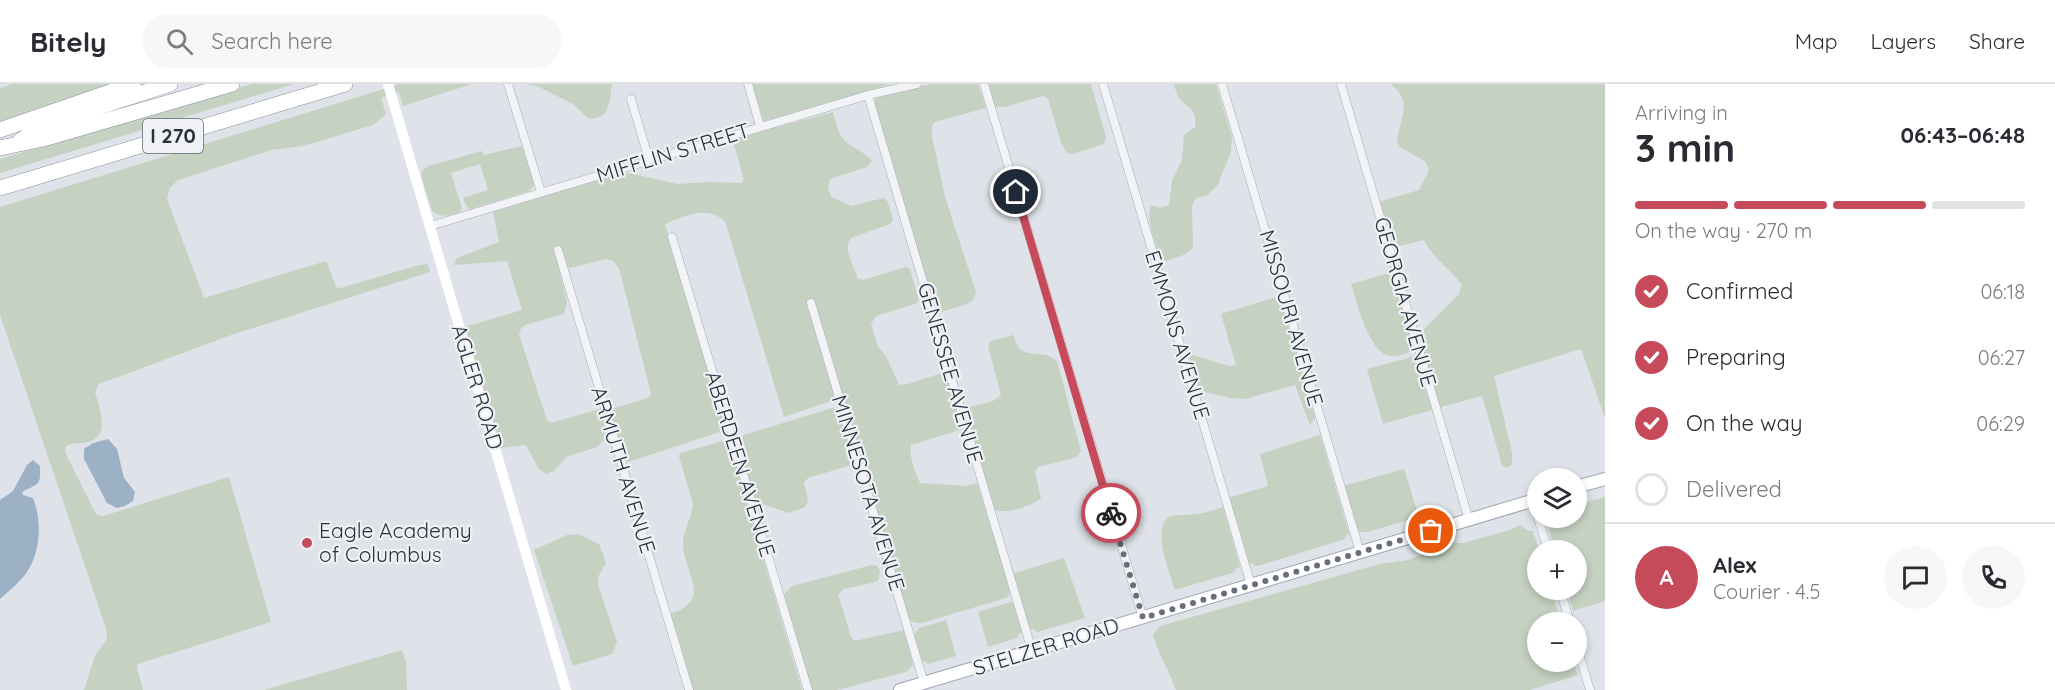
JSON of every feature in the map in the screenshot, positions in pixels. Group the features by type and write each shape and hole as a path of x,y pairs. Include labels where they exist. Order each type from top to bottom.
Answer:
{"highway":[{"path":"0,130 133,84"},
{"path":"7,146 43,125 170,84"},
{"name":"I 270","path":"0,188 345,84"},
{"name":"I 270","path":"7,146 43,139 224,85"}],"main road":[{"name":"AGLER ROAD","path":"388,84 566,690"},
{"path":"1587,485 1605,479"},
{"name":"STELZER ROAD","path":"900,690 1527,502"}],"street":[{"path":"508,84 541,192"},
{"path":"748,84 760,126"},
{"name":"MIFFLIN STREET","path":"430,226 760,126 868,95 917,84"},
{"path":"984,84 1143,618"},
{"name":"EMMONS AVENUE","path":"1103,84 1251,585"},
{"name":"MISSOURI AVENUE","path":"1222,84 1360,552"},
{"name":"GEORGIA AVENUE","path":"1341,84 1469,520"},
{"name":"GENESSEE AVENUE","path":"868,95 1032,651"},
{"path":"631,99 649,160"},
{"name":"ABERDEEN AVENUE","path":"672,237 808,690"},
{"name":"ARMUTH AVENUE","path":"558,250 688,690"},
{"name":"MINNESOTA AVENUE","path":"811,303 924,683"},
{"path":"1585,672 1590,690"}],"green space":[{"path":"12,84 125,84 0,124 0,88"},
{"path":"252,84 294,84 0,173 0,159"},
{"path":"400,84 472,84 403,106 399,92 381,98 386,114 373,125 303,146 272,150 178,180 170,188 167,199 204,298 326,261 337,289 419,265 428,264 430,272 234,334 99,384 95,392 102,420 100,433 89,442 66,446 65,452 96,514 103,516 229,477 271,622 138,664 143,690 84,690 95,656 107,639 106,628 0,315 0,207"},
{"path":"526,84 612,84 605,113 596,118 588,118 573,104 537,86"},
{"path":"752,84 891,84 764,121"},
{"path":"935,84 978,84 986,108 935,122 932,125 932,136 945,197 976,292 974,299 967,304 941,312 934,309 874,101 893,91"},
{"path":"986,84 1091,84 1106,137 1104,144 1072,154 1067,153 1062,145 1048,99 1043,96 1005,107 992,107"},
{"path":"1174,84 1216,84 1232,138 1231,152 1217,186 1206,196 1196,198 1192,206 1193,247 1186,254 1166,261 1161,258 1154,239 1149,217 1151,205 1160,208 1169,205 1172,181 1182,160 1184,135 1195,127 1194,112 1179,98"},
{"path":"1391,84 1605,84 1605,418 1581,349 1494,376 1512,453 1512,465 1507,468 1502,465 1482,396 1438,408 1416,332 1423,330 1459,294 1462,285 1424,240 1392,248 1378,202 1419,190 1429,170 1426,162 1400,147 1397,141 1404,104 1402,97"},
{"path":"833,112 838,130 844,140 872,161 867,167 830,179 828,187 831,197 851,206 884,198 888,202 893,220 890,224 851,238 848,252 858,279 863,280 906,267 910,269 919,301 876,316 871,324 878,347 886,356 899,385 945,372 963,429 911,445 916,474 920,483 966,486 977,483 1010,589 1006,598 922,623 909,620 808,301 837,399 784,417 725,221 718,216 703,213 688,215 665,224 726,430 628,462 623,459 608,410 648,398 651,394 619,268 613,261 606,259 570,268 566,265 558,266 567,302 564,314 521,328 519,335 547,420 550,423 600,409 609,439 602,441 597,447 566,457 554,471 546,474 539,469 526,445 501,448 465,327 522,310 507,261 454,265 457,258 499,242 493,212 615,173 634,174 677,184 741,183 744,180 734,144 737,138"},
{"path":"522,146 534,184 529,191 470,209 463,198 488,190 480,164 451,173 462,208 459,213 441,216 432,211 421,176 422,171 428,166 482,151 484,155"},
{"path":"1392,272 1414,350 1394,356 1383,353 1370,338 1351,284"},
{"path":"1279,296 1315,418 1310,425 1295,385 1245,399 1231,398 1205,392 1198,386 1190,363 1190,354 1229,366 1236,365 1221,314"},
{"path":"1013,335 1018,347 1023,351 1048,356 1057,361 1081,451 1077,457 1038,467 1035,472 1041,498 1037,501 1018,509 998,511 993,510 963,409 993,401 1001,395 988,346 991,341"},
{"path":"1415,356 1432,410 1383,424 1367,369"},
{"path":"832,408 837,409 840,414 855,464 808,478 804,483 808,502 805,507 789,513 754,501 736,443 738,439 744,435"},
{"path":"1320,435 1349,534 1345,539 1261,565 1254,566 1252,563 1248,565 1228,498 1268,486 1260,454"},
{"path":"723,441 730,447 802,690 691,690 670,614 683,608 691,601 694,594 683,544 693,504 679,456 680,453"},
{"path":"1404,469 1419,517 1360,532 1356,528 1343,486"},
{"path":"1605,497 1605,601 1573,611 1570,600 1587,600 1587,540 1552,540 1548,528 1587,528 1587,502"},
{"path":"1223,507 1240,567 1236,568 1235,572 1175,590 1166,564 1162,542 1164,524 1172,516 1198,514"},
{"path":"1519,525 1533,531 1536,540 1527,540 1527,600 1554,600 1558,612 1527,612 1527,672 1577,672 1578,675 1530,690 1176,690 1153,635 1160,626 1380,564 1408,560 1451,543 1463,543 1510,530"},
{"path":"578,534 599,544 606,563 598,577 599,588 617,642 612,654 573,666 534,550 567,535"},
{"path":"1064,558 1085,618 1037,632 1034,629 1030,630 1012,574"},
{"path":"872,565 877,566 880,571 876,582 844,589 838,594 851,637 855,641 904,630 913,665 906,672 837,690 810,690 783,601 785,593 792,586"},
{"path":"1010,602 1014,603 1022,632 1017,638 988,647 978,612"},
{"path":"946,620 956,656 928,664 925,661 920,663 914,635 919,628"},
{"path":"402,650 406,662 407,690 264,690"}],"water":[{"path":"108,439 117,449 124,478 135,492 133,501 117,508 107,503 84,459 84,449 93,443"},
{"path":"33,460 40,466 39,481 22,492 23,495 33,498 38,516 39,536 35,555 27,572 0,599 0,500 13,491 27,465"}],"way so far":[{"path":"1111,513 1143,618 1431,531"}],"place":[{"name":"Eagle Academy of Columbus","path":"307,543"}],"route":[{"path":"1016,192 1111,513"}]}
